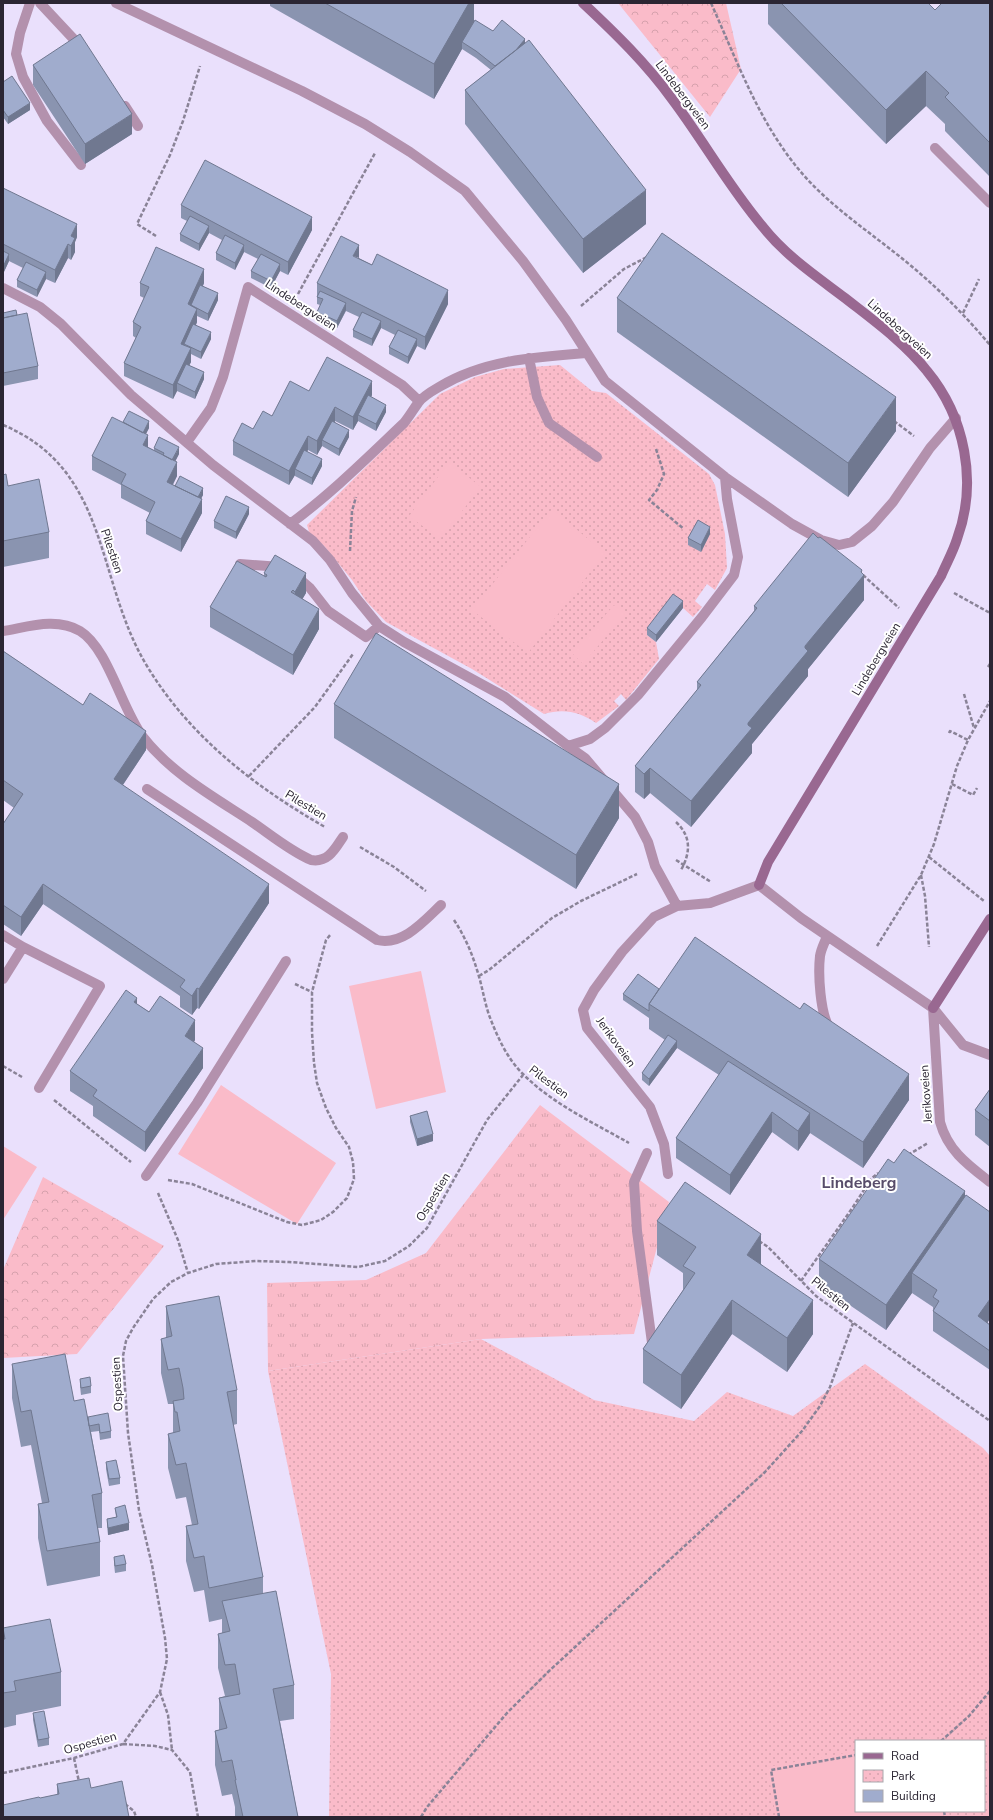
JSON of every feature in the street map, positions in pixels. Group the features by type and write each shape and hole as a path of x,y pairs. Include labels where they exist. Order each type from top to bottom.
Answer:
{"street":[{"name":"Lindebergveien","path":"582,3 626,44 672,98 763,227 786,252 812,274 850,302 910,352 927,370 943,393 956,418 965,453 967,480 964,511 958,539 937,582 916,618 768,862 759,885"},
{"path":"933,1008 990,919"}],"lane":[{"path":"30,3 20,33 16,54 23,77 47,121 81,165"},
{"path":"40,3 88,55"},
{"path":"116,3 302,91 365,124 410,152 465,191 523,261 566,320 605,381 725,477 792,524 821,540 839,546 852,542 872,526 893,502 930,448 956,418"},
{"path":"120,100 138,126"},
{"path":"935,148 990,204"},
{"name":"Lindebergveien","path":"187,442 211,408 223,377 248,287 402,385 419,401"},
{"path":"3,288 40,307 61,324 131,395 213,466 313,541 330,560 379,626 404,642 505,697 585,758 635,817 649,845 655,866 677,906"},
{"path":"290,524 313,507 357,467 406,420 419,401 439,387 468,373 501,362 586,352"},
{"path":"529,358 537,397 549,423 597,457"},
{"path":"568,746 590,739 605,728 638,695 702,617 734,575 738,557 727,499 725,477"},
{"path":"240,564 280,566 293,573 310,588 328,611 366,636 379,626"},
{"path":"3,631 42,624 70,626 81,632 92,641 134,722 144,737 184,778 311,860 321,860 326,858 332,853 343,837"},
{"path":"147,789 341,918 377,940 385,942 406,935 441,905"},
{"path":"759,885 801,918 933,1008 963,1045 990,1055"},
{"name":"Jerikoveien","path":"668,1174 664,1144 650,1107 587,1028 583,1010 594,990 622,952 654,917 677,906 710,903 759,885"},
{"path":"3,935 23,947 100,986 39,1088"},
{"path":"827,936 820,956 821,992 825,1018 829,1028 839,1038"},
{"path":"3,979 23,947"},
{"path":"146,1176 198,1103 286,961"},
{"name":"Jerikoveien","path":"933,1008 940,1122 943,1133 961,1160 990,1182"},
{"path":"647,1153 634,1182 637,1231 653,1343 653,1354 650,1359"}],"path":[{"path":"711,3 759,112 781,146 808,180 832,202 937,288 963,313 990,345"},
{"path":"156,236 136,224 170,155 183,121 196,77"},
{"path":"306,279 384,135"},
{"path":"577,309 624,269 645,256 651,257"},
{"path":"963,313 980,278"},
{"path":"646,415 664,474 657,490 649,500 684,529"},
{"path":"893,421 930,448"},
{"name":"Pilestien","path":"3,425 17,431 43,448 62,466 78,490 89,513 121,608 146,665 163,692 187,720 216,750 249,776 296,810 394,867 422,888 441,905 451,915 460,928 479,976 489,1013 502,1045 523,1075 576,1113 647,1153"},
{"path":"348,586 352,576 350,544 352,511 360,483 360,474 357,467"},
{"path":"860,572 899,608 916,618"},
{"path":"937,582 990,613"},
{"path":"249,776 315,707 366,636"},
{"path":"964,694 974,728"},
{"path":"876,948 921,875 934,844 952,784 968,740 990,702"},
{"path":"949,734 950,731 968,740"},
{"path":"952,784 973,795 977,788"},
{"path":"668,890 684,865 689,850 686,835 676,822"},
{"path":"649,845 732,895"},
{"path":"929,856 985,902"},
{"path":"479,976 489,970 552,918 581,901 655,866"},
{"path":"921,875 926,896 929,947"},
{"path":"146,1176 192,1184 287,1222 302,1225 321,1220 333,1212 347,1198 354,1179 353,1162 349,1147 336,1128 326,1108 317,1083 312,1032 312,992 326,940 341,918"},
{"path":"297,986 312,992"},
{"path":"3,1066 13,1070 61,1104 146,1176 161,1198 178,1240 188,1273"},
{"name":"Ospestien","path":"3,1773 74,1758 123,1744 160,1692 167,1659 165,1638 152,1565 138,1502 128,1433 123,1356 126,1341 153,1299 171,1282 188,1273 216,1264 237,1262 289,1262 358,1267 385,1261 409,1246 426,1228 487,1120 523,1075"},
{"path":"905,1156 943,1133"},
{"path":"801,1281 871,1179 882,1171"},
{"path":"853,1207 860,1211"},
{"name":"Pilestien","path":"756,1238 768,1247 816,1296 990,1421"},
{"path":"421,1817 427,1807 507,1713 548,1672 765,1472 802,1431 824,1400 854,1323"},
{"path":"942,1740 958,1726 990,1691"},
{"path":"160,1692 168,1715 172,1750 190,1772 198,1817"},
{"path":"123,1744 154,1746 172,1750"},
{"path":"779,1817 771,1770 855,1755"},
{"path":"74,1758 80,1788"},
{"path":"122,1803 134,1811 136,1817"}],"green space":[{"path":"618,3 726,3 741,69 710,117"},
{"path":"560,365 592,391 606,393 709,474 715,485 725,534 727,568 715,590 707,584 695,601 702,607 693,617 683,608 647,635 656,642 659,659 626,700 621,694 614,701 619,706 596,723 584,716 572,712 558,711 544,714 472,669 386,622 366,601 352,580 325,547 309,532 307,525 440,394 475,377 504,369"},
{"path":"449,462 481,487 440,539 409,516"},
{"path":"552,509 605,553 528,653 472,610"},
{"path":"614,605 625,614 583,664 572,653"},
{"path":"421,971 446,1092 376,1109 349,986"},
{"path":"221,1085 336,1163 297,1224 178,1154"},
{"path":"540,1105 669,1202 634,1334 481,1339 268,1371 267,1283 366,1280 426,1253"},
{"path":"3,1146 37,1167 3,1220"},
{"path":"43,1177 164,1246 77,1354 3,1358 3,1270"},
{"path":"481,1339 594,1400 694,1421 727,1392 793,1416 865,1364 983,1448 990,1456 990,1817 329,1817 331,1674 268,1371"},
{"path":"936,1736 937,1740 915,1740"},
{"path":"855,1751 855,1812 949,1812 950,1817 776,1817 767,1767"}],"building":[{"path":"325,3 469,3 434,64"},
{"path":"781,3 928,3 935,10 942,3 988,3 990,5 990,143 945,97 949,93 926,71 886,110"},
{"path":"475,20 493,31 502,20 525,39 516,50 495,66 462,42"},
{"path":"80,34 132,114 85,144 33,65"},
{"path":"529,40 646,190 583,239 465,90"},
{"path":"12,76 30,103 8,117 3,110 3,82"},
{"path":"205,160 312,217 288,262 181,205"},
{"path":"3,188 77,224 71,236 75,238 71,246 68,244 55,270 3,244"},
{"path":"190,216 209,226 199,244 180,234"},
{"path":"662,233 896,397 848,463 617,298"},
{"path":"225,235 244,245 235,263 216,253"},
{"path":"341,236 359,245 353,256 372,265 377,254 448,290 425,337 317,283"},
{"path":"156,247 204,269 188,304 197,309 181,344 191,348 173,385 124,363 141,327 133,322 149,287 140,283"},
{"path":"3,251 9,254 3,267"},
{"path":"261,254 280,264 271,281 251,271"},
{"path":"26,262 46,272 37,290 17,280"},
{"path":"200,285 218,293 208,314 191,305"},
{"path":"320,291 346,303 337,321 317,312 323,299 317,297"},
{"path":"16,310 17,315 3,318 3,313"},
{"path":"362,312 381,321 372,339 353,330"},
{"path":"27,313 38,366 3,373 3,318"},
{"path":"193,324 211,332 201,352 184,344"},
{"path":"398,330 417,339 408,357 389,347"},
{"path":"327,357 372,381 353,417 335,407 317,441 308,436 289,471 233,441 242,423 253,429 263,411 272,416 290,381 309,391"},
{"path":"186,364 204,372 195,392 177,383"},
{"path":"368,395 386,405 376,424 358,415"},
{"path":"129,411 149,421 143,433 123,422"},
{"path":"112,417 148,435 143,445 177,462 167,482 202,499 181,539 146,521 155,502 121,484 126,474 92,456"},
{"path":"332,421 349,430 339,449 322,440"},
{"path":"159,437 179,447 172,460 163,455 164,453 154,448"},
{"path":"304,450 322,459 312,478 295,469"},
{"path":"6,474 8,486 39,479 49,532 3,541 3,475"},
{"path":"180,476 203,488 198,497 175,486"},
{"path":"226,496 249,507 236,532 214,521"},
{"path":"698,520 710,527 701,545 688,538"},
{"path":"813,533 862,570 861,572 864,575 805,646 808,651 748,723 748,725 752,728 691,801 650,768 644,774 635,766 701,685 697,682 757,608 754,606"},
{"path":"275,555 306,573 295,592 293,590 291,592 319,609 293,655 210,607 237,561 266,577 267,575 264,573"},
{"path":"673,594 683,601 656,635 647,628"},
{"path":"376,633 619,784 576,855 334,704"},
{"path":"3,651 83,705 90,693 146,731 114,779 269,884 199,989 197,988 192,996 180,987 185,980 43,884 21,917 3,905 3,824 23,794 3,780"},
{"path":"695,937 800,1009 804,1003 909,1074 863,1142 649,1004"},
{"path":"638,974 659,989 649,1004 649,1011 623,994"},
{"path":"126,990 137,998 134,1002 149,1012 160,996 195,1020 185,1036 203,1048 145,1132 93,1096 97,1090 70,1071"},
{"path":"668,1035 677,1041 649,1079 642,1073"},
{"path":"728,1061 810,1113 798,1131 772,1112 730,1175 676,1138"},
{"path":"990,1089 990,1121 975,1110"},
{"path":"427,1111 433,1134 417,1139 410,1116"},
{"path":"904,1149 965,1191 886,1305 819,1259 888,1159 894,1163"},
{"path":"685,1182 761,1234 747,1255 813,1300 787,1338 732,1300 681,1375 643,1349 695,1273 683,1266 696,1247 657,1221"},
{"path":"966,1195 990,1212 990,1299 978,1316 990,1325 990,1351 933,1311 939,1301 933,1297 937,1290 912,1273"},
{"path":"219,1296 237,1390 227,1392 263,1577 209,1588 204,1556 194,1558 186,1526 198,1524 186,1463 176,1465 168,1434 180,1431 177,1412 175,1412 173,1401 184,1399 183,1388 179,1368 168,1370 161,1339 172,1336 166,1306"},
{"path":"65,1354 74,1401 84,1399 102,1493 92,1495 100,1542 47,1551 38,1504 49,1502 31,1410 21,1412 12,1364"},
{"path":"90,1377 91,1386 81,1388 80,1379"},
{"path":"108,1413 111,1431 100,1433 99,1424 89,1426 88,1417"},
{"path":"116,1460 120,1478 109,1479 106,1462"},
{"path":"125,1505 129,1523 108,1528 107,1519 117,1517 115,1508"},
{"path":"124,1555 126,1564 115,1566 114,1557"},
{"path":"276,1591 294,1685 273,1689 298,1817 243,1817 232,1760 222,1762 215,1731 227,1728 219,1698 240,1694 235,1664 225,1665 218,1634 230,1631 222,1601"},
{"path":"50,1619 61,1672 14,1681 16,1691 3,1693 3,1639 5,1639 3,1628"},
{"path":"44,1711 49,1738 38,1740 33,1713"},
{"path":"89,1778 91,1788 122,1781 129,1817 3,1817 3,1805 59,1794 57,1784"}],"district":[{"name":"Lindeberg","path":"859,1182"}]}
